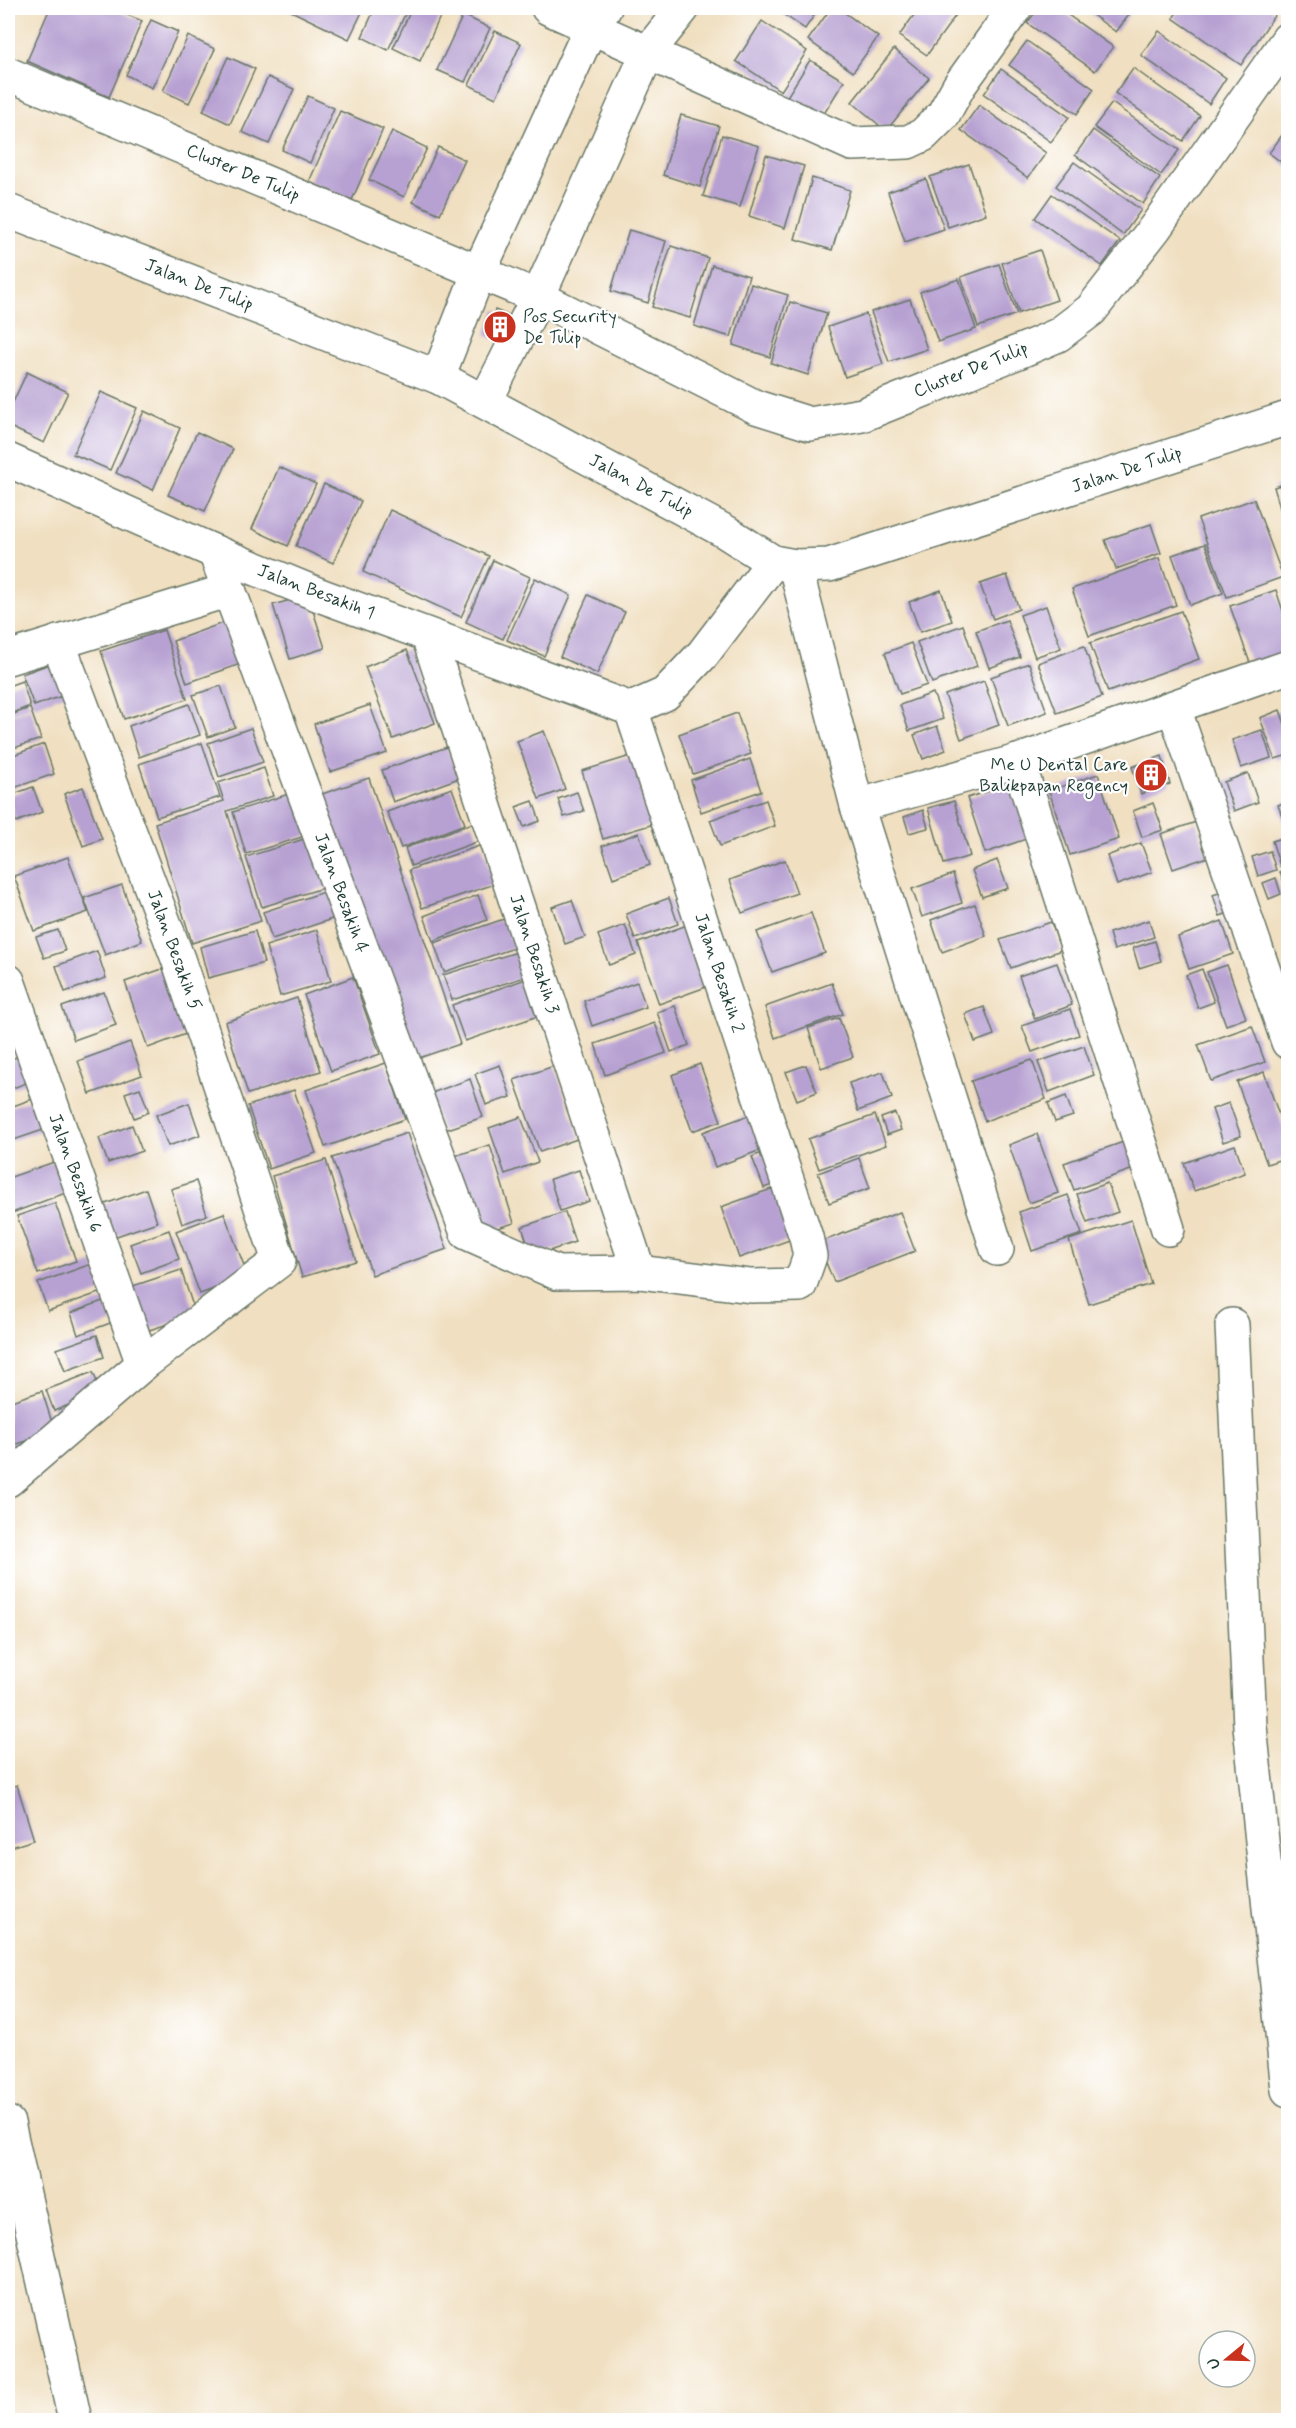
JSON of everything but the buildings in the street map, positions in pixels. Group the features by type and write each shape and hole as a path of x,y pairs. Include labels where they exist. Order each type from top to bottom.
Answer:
{"street":[{"path":"548,8 598,17 648,52 852,144 908,142 923,135 944,115 958,86 1015,8"},
{"path":"484,402 538,297 648,52 683,8"},
{"path":"438,377 479,272 598,17"},
{"name":"Cluster De Tulip","path":"8,74 538,297 756,407 810,424 862,415 1058,335 1091,310 1155,228 1288,39"},
{"name":"Jalan De Tulip","path":"8,211 438,377 784,564 830,565 1288,418"},
{"name":"Jalan Besakih 1","path":"8,460 214,552 322,596 631,709"},
{"name":"Jalan Besakih 4","path":"214,552 467,1233 557,1273 639,1272"},
{"path":"631,709 665,694 703,654 748,599 784,564 857,806 997,1250"},
{"path":"8,658 229,590"},
{"name":"Jalan Besakih 3","path":"428,636 639,1272"},
{"name":"Jalan Besakih 5","path":"58,642 178,959 279,1261 143,1364"},
{"path":"857,806 1018,761 1288,667"},
{"path":"1174,708 1288,1042"},
{"name":"Jalan Besakih 2","path":"631,709 806,1237 810,1256 800,1285 751,1286 639,1272"},
{"path":"1018,761 1168,1229"},
{"name":"Jalan Besakih 6","path":"8,981 143,1364"},
{"path":"1232,1325 1250,1726 1288,2090"},
{"path":"8,1480 143,1364"},
{"path":"8,2123 75,2421"}],"place":[{"name":"Pos Security De Tulip","path":"500,327"},
{"name":"Me U Dental Care Balikpapan Regency","path":"1151,775"}]}
